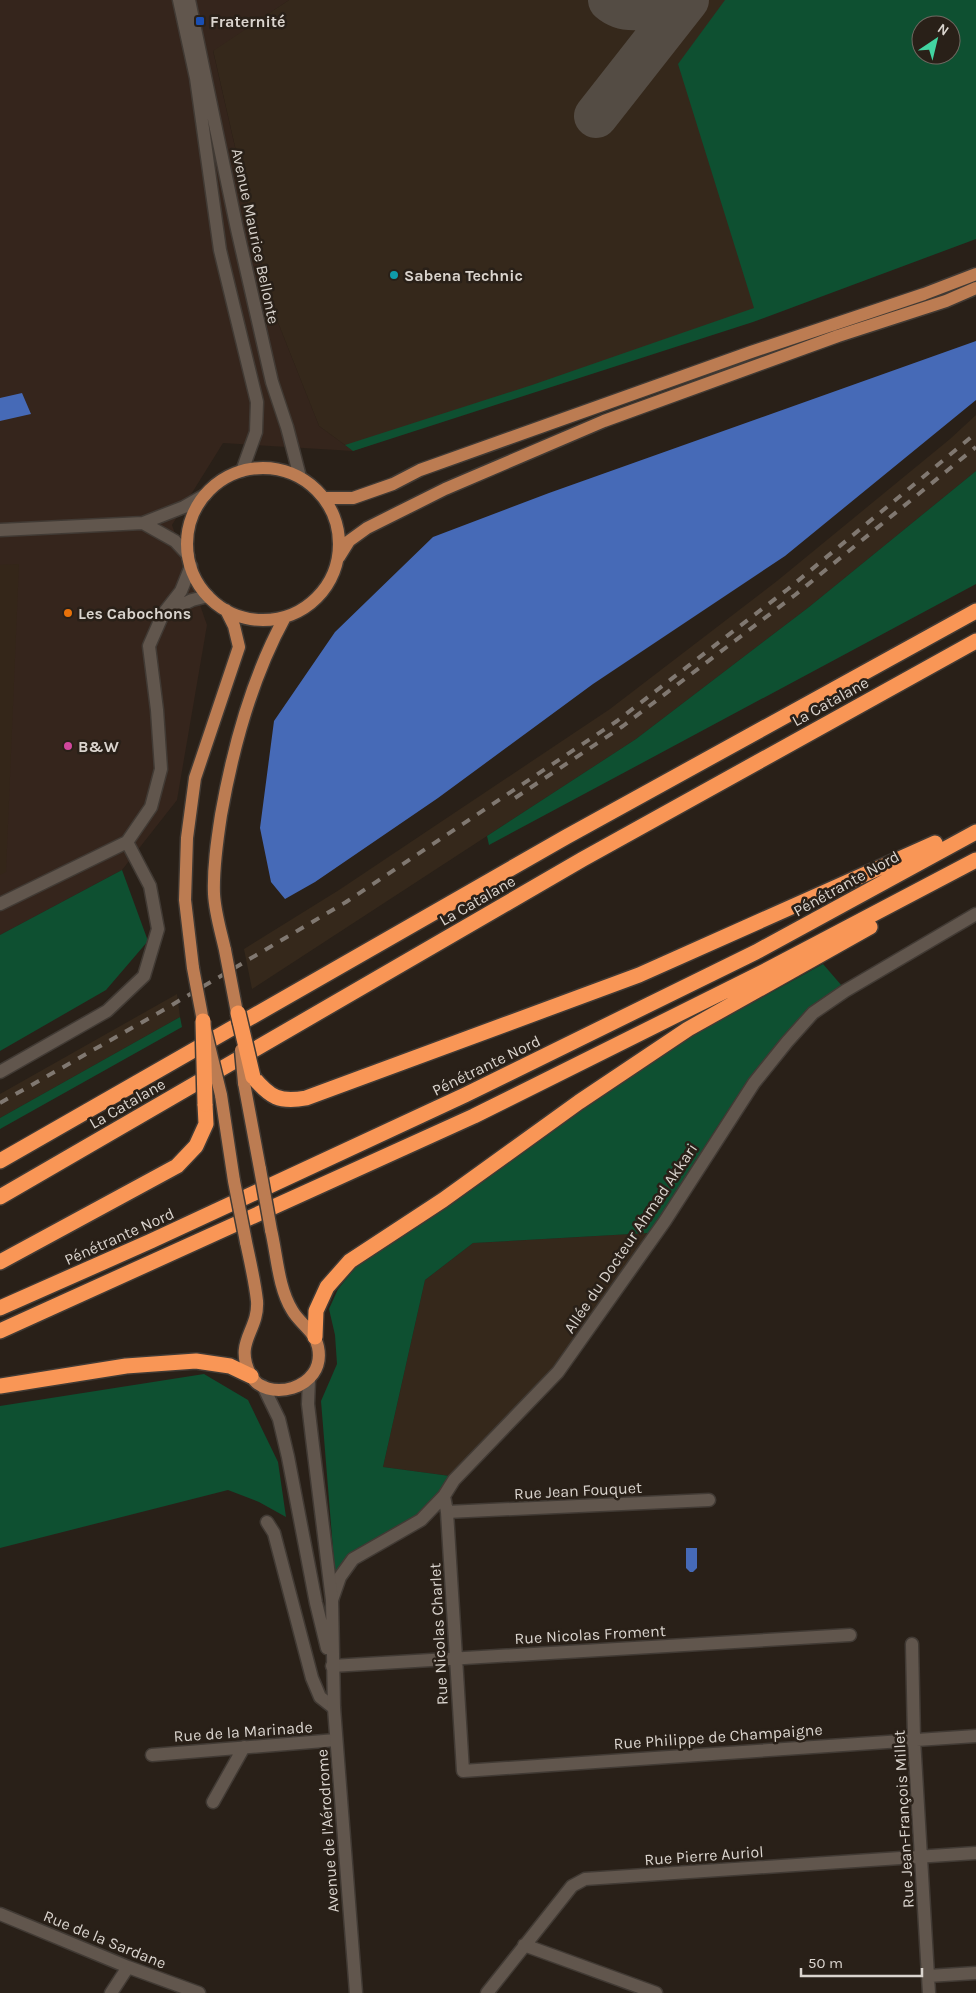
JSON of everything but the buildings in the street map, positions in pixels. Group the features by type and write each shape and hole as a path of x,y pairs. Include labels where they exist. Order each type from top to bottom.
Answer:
{"highway":[{"name":"La Catalane","path":"0,1161 566,837 976,611"},
{"name":"La Catalane","path":"0,1197 583,859 976,641"},
{"path":"238,1013 249,1080 277,1099 294,1100 306,1098 639,975 922,849 976,822"},
{"name":"Pénétrante Nord","path":"0,1308 160,1237 465,1095 756,952 976,832"},
{"path":"0,1331 474,1116 765,971 976,860"},
{"path":"315,1337 316,1310 326,1287 350,1261 443,1200 579,1102 688,1029 818,957 976,865"},
{"path":"0,1262 176,1166 196,1146 206,1124 203,1021"},
{"path":"0,1386 126,1366 196,1361 230,1366 251,1376"}],"main road":[{"path":"324,498 353,498 393,484 420,470 751,352 924,294 976,274"},
{"path":"338,557 349,541 367,528 445,489 604,421 838,336 946,301 976,288"},
{"path":"262,468 282,470 300,477 311,484 324,498 334,516 339,536 338,557 332,577 320,595 304,608 285,617 265,620 245,618 226,610 208,596 198,582 190,560 188,534 194,513 205,495 222,480 242,471 262,468"},
{"path":"226,610 234,626 239,647 195,778 188,838 186,900 193,968 203,1021 221,1095 234,1181 257,1303 254,1322 245,1342 244,1358 251,1376 264,1386 280,1390 296,1387 309,1380 318,1361 318,1348 315,1337 292,1311 284,1293 260,1169 249,1080"},
{"path":"238,1013 214,895 216,845 227,780 249,702 273,639 285,617"}],"street":[{"name":"Avenue Maurice Bellonte","path":"179,0 196,78 220,250 257,402 256,432 242,471"},
{"name":"Avenue Maurice Bellonte","path":"189,0 237,230 272,382 287,427 300,477"},
{"path":"0,530 143,523 184,507 205,495"},
{"path":"0,904 127,842 151,807 161,769 157,710 149,646 163,614 181,591 190,560 175,541 143,523"},
{"path":"163,614 192,600 208,596"},
{"path":"0,1072 107,1011 144,976 158,929 150,886 127,842"},
{"name":"Allée du Docteur Ahmad Akkari","path":"332,1600 340,1577 353,1559 420,1520 444,1496 454,1480 558,1372 665,1221 754,1083 786,1042 813,1013 845,991 976,914"},
{"name":"Avenue de l'Aérodrome","path":"309,1380 308,1404 312,1447 332,1600 334,1708 356,1993"},
{"name":"Avenue de l'Aérodrome","path":"264,1386 279,1419 316,1603 332,1666"},
{"name":"Rue Nicolas Charlet","path":"444,1496 447,1512 463,1771"},
{"name":"Rue Jean Fouquet","path":"447,1512 709,1500"},
{"path":"267,1522 274,1533 312,1678 320,1697 334,1708"},
{"name":"Rue Nicolas Froment","path":"332,1666 850,1635"},
{"name":"Rue Jean-François Millet","path":"912,1644 914,1739 929,1993"},
{"name":"Rue Philippe de Champaigne","path":"463,1771 976,1736"},
{"name":"Rue de la Marinade","path":"152,1755 336,1740"},
{"path":"213,1802 244,1747"},
{"name":"Rue Pierre Auriol","path":"487,1993 572,1886 585,1879 976,1853"},
{"name":"Rue de la Sardane","path":"0,1914 128,1967 199,1993"},
{"path":"524,1945 656,1993"},
{"path":"111,1993 128,1967"},
{"path":"928,1976 976,1973"}],"shaded area":[{"path":"0,0 289,0 213,51 271,305 319,426 353,451 223,443 172,525 207,625 177,800 122,870 0,935"},
{"path":"289,0 976,0 976,235 353,451 319,426 271,305 213,50"},
{"path":"976,415 976,471 809,607 636,739 252,989 244,949 339,890 610,709 777,581 950,439"},
{"path":"19,564 6,872 0,875 0,565"},
{"path":"177,994 180,1017 0,1118 0,1094"},
{"path":"649,1233 553,1368 450,1476 383,1467 425,1280 473,1243"}],"green space":[{"path":"725,0 976,0 976,239 753,322 353,451 345,445 532,385 754,308 678,64"},
{"path":"976,471 976,584 489,845 487,836 636,739 809,607"},
{"path":"122,870 148,941 106,990 0,1051 0,935"},
{"path":"823,964 842,986 812,1006 784,1035 763,1061 723,1117 649,1233 473,1243 425,1280 383,1467 450,1476 440,1493 417,1515 349,1554 335,1574 321,1401 337,1364 335,1335 329,1309 338,1289 356,1267 448,1207 584,1109 692,1036"},
{"path":"180,1017 182,1027 0,1129 0,1118"},
{"path":"204,1374 248,1400 278,1462 286,1517 259,1502 228,1490 0,1548 0,1406"}],"water":[{"path":"976,341 976,400 785,556 593,684 438,798 315,882 285,899 271,882 260,828 274,721 335,632 433,537 549,493"},
{"path":"22,393 31,414 0,421 0,398"},
{"path":"686,1548 697,1548 697,1568 693,1572 686,1568"}],"taxiway":[{"path":"610,0 628,8 642,8 661,0"},
{"path":"596,116 687,0"}],"railway":[{"path":"0,1103 160,1012 346,902 617,721 788,589 976,433"},
{"path":"515,798 623,726 795,595 976,447"}],"place":[{"name":"Fraternité","path":"200,21"},
{"name":"Sabena Technic","path":"394,275"},
{"name":"Les Cabochons","path":"68,613"},
{"name":"B&W","path":"68,746"}]}
